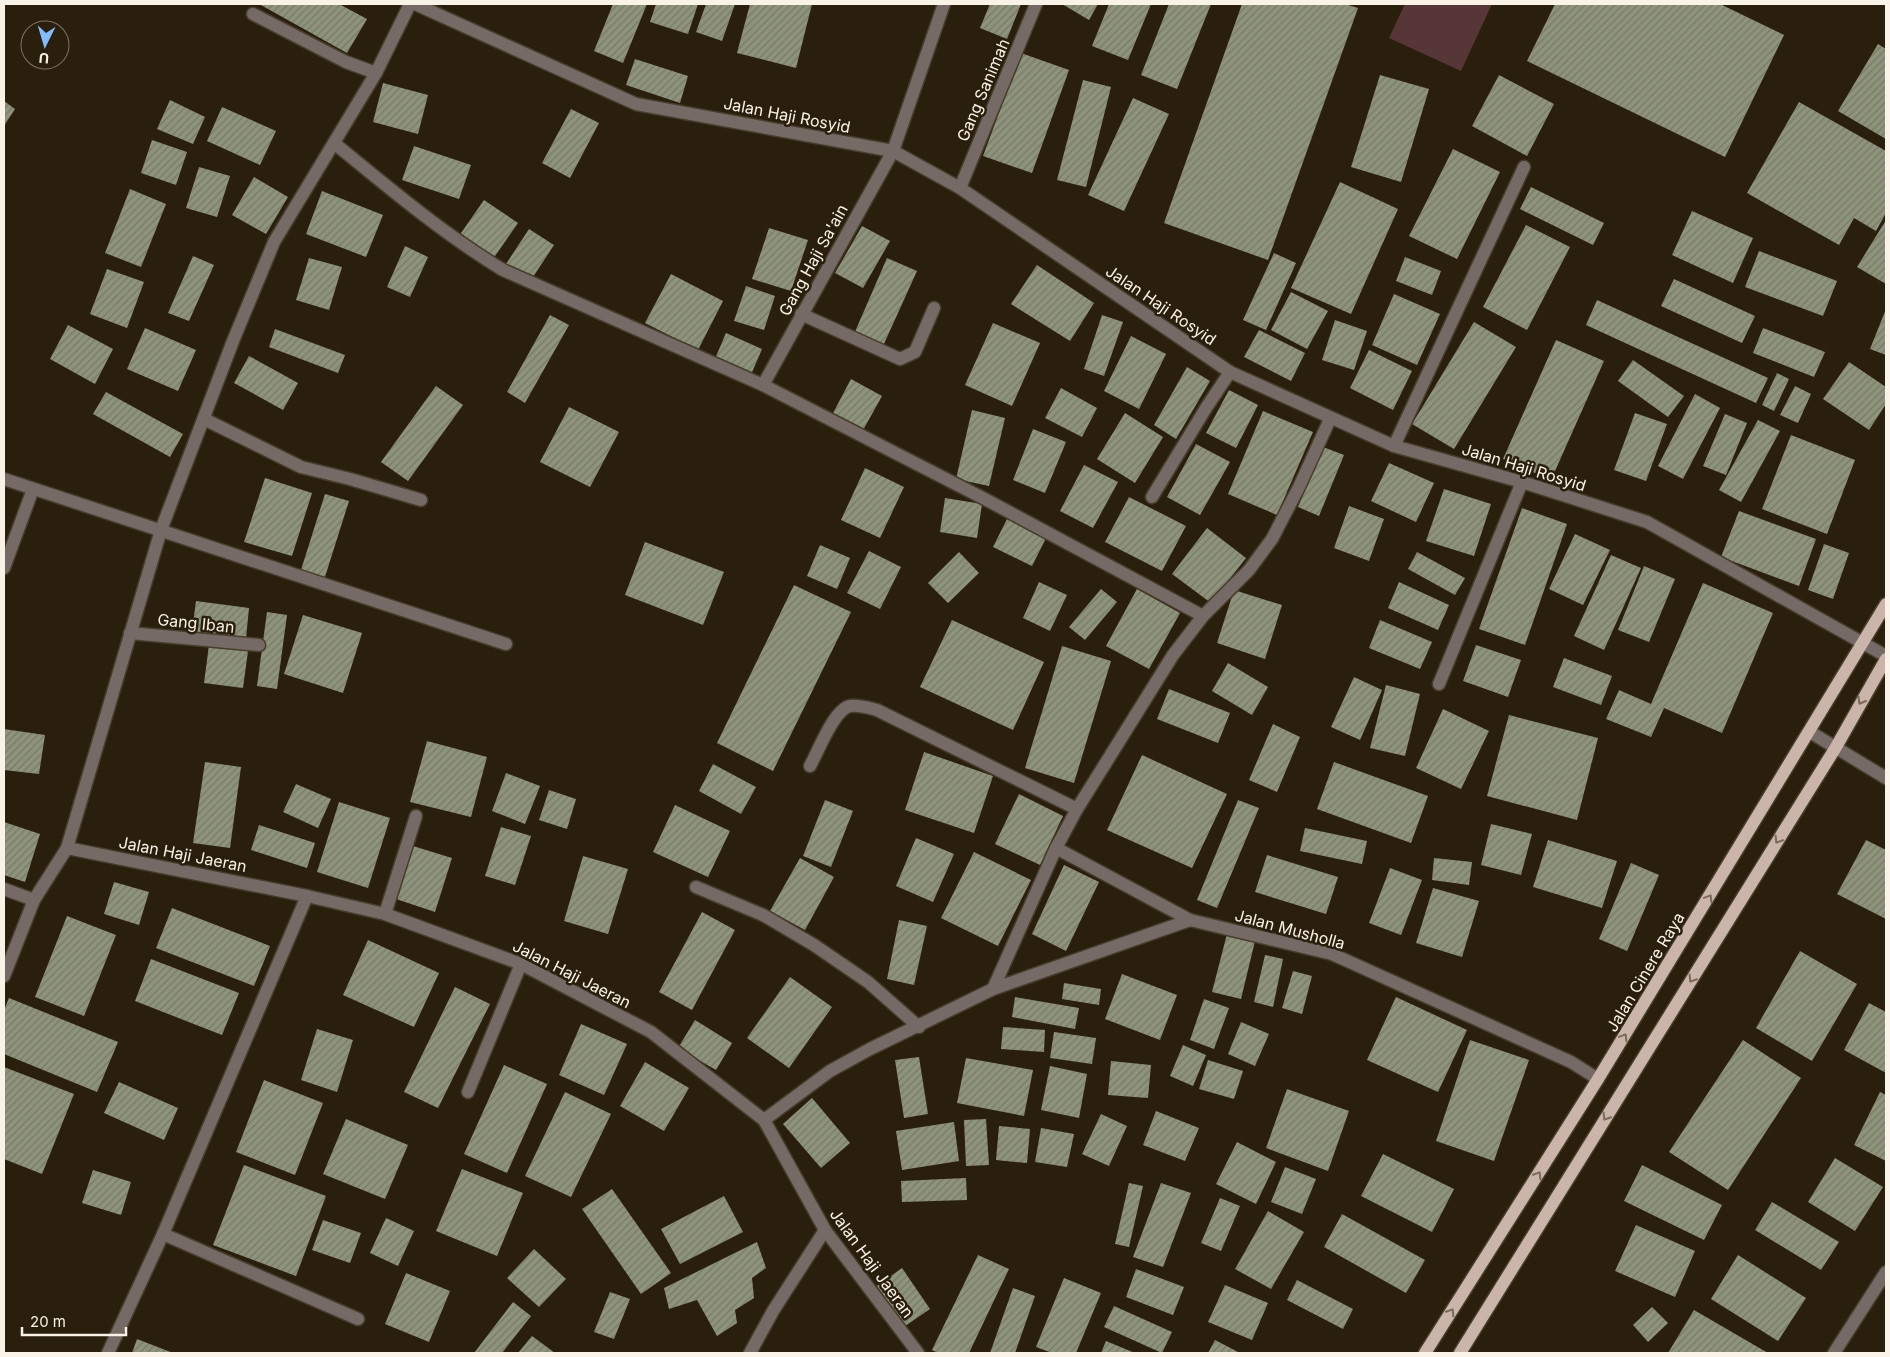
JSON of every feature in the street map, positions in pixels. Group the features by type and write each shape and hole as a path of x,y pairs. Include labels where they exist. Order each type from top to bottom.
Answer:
{"main road":[{"name":"Jalan Cinere Raya","path":"1425,1353 1598,1078 1810,732 1886,604"},
{"path":"1460,1353 1836,747 1881,678 1886,658"}],"street":[{"path":"4,976 34,900 67,848 161,530 274,242 376,73 410,4"},
{"name":"Jalan Haji Rosyid","path":"415,4 636,104 893,152 960,188 1230,372 1330,419 1394,446 1522,482 1647,522 1863,642 1886,658"},
{"name":"Gang Haji Sa'ain","path":"763,386 801,314 893,152 944,4"},
{"name":"Gang Sanimah","path":"960,188 1036,4"},
{"path":"253,14 346,62 376,73"},
{"path":"334,143 420,214 469,249 503,270 763,386 984,498 1202,616"},
{"path":"1394,446 1524,167"},
{"path":"801,314 900,359 915,352 934,308"},
{"path":"1152,497 1230,372"},
{"path":"993,989 1056,848 1077,809 1173,655 1202,616 1249,570 1272,540 1330,419"},
{"path":"204,420 301,467 421,500"},
{"path":"4,479 506,644"},
{"path":"1439,684 1522,482"},
{"path":"4,568 33,489"},
{"name":"Gang Iban","path":"130,632 259,645"},
{"path":"810,766 838,712 849,706 864,707 877,710 1077,809"},
{"path":"1810,732 1886,778"},
{"path":"385,914 416,816"},
{"name":"Jalan Haji Jaeran","path":"67,848 307,896 385,914 521,964 651,1032 764,1120 825,1230 918,1353"},
{"name":"Jalan Musholla","path":"1056,848 1190,920 1332,954 1570,1062 1598,1078"},
{"path":"696,887 762,915 814,945 868,982 919,1026"},
{"path":"4,890 34,900"},
{"path":"108,1353 163,1234 307,896"},
{"path":"764,1120 830,1071 870,1049 993,989 1190,920"},
{"path":"468,1092 521,964"},
{"path":"750,1353 774,1310 825,1230"},
{"path":"163,1234 358,1319"},
{"path":"1834,1353 1885,1278"}],"shaded area":[{"path":"1405,4 1492,4 1461,71 1389,38"}],"building":[{"path":"259,4 339,4 367,19 347,53"},
{"path":"613,4 647,4 623,63 594,51"},
{"path":"656,4 698,4 688,34 650,22"},
{"path":"706,4 735,4 722,41 696,32"},
{"path":"750,4 812,4 796,68 737,53"},
{"path":"990,4 1021,4 1007,39 980,28"},
{"path":"1062,4 1098,4 1089,20"},
{"path":"1109,4 1151,4 1128,60 1092,46"},
{"path":"1169,4 1211,4 1177,89 1141,75"},
{"path":"1242,4 1345,4 1358,8 1268,260 1164,223"},
{"path":"1555,4 1720,4 1784,35 1725,157 1527,61"},
{"path":"1878,44 1886,49 1886,139 1838,111"},
{"path":"1021,53 1069,70 1032,173 983,156"},
{"path":"635,59 688,76 680,103 626,85"},
{"path":"1380,75 1429,89 1401,182 1351,167"},
{"path":"1499,75 1554,104 1527,156 1472,126"},
{"path":"1083,80 1111,87 1086,187 1057,180"},
{"path":"383,83 428,95 418,134 373,122"},
{"path":"1133,98 1169,114 1124,211 1088,195"},
{"path":"170,100 205,117 193,144 157,129"},
{"path":"4,101 15,109 4,126"},
{"path":"1799,102 1886,151 1886,213 1876,231 1854,218 1839,245 1747,193"},
{"path":"222,107 276,131 260,165 207,141"},
{"path":"571,109 599,123 570,178 542,163"},
{"path":"152,140 187,152 176,185 141,173"},
{"path":"414,146 471,165 459,199 402,180"},
{"path":"1453,149 1500,172 1457,259 1409,236"},
{"path":"199,167 230,176 217,217 186,208"},
{"path":"254,177 288,197 266,234 232,215"},
{"path":"1340,182 1398,209 1351,314 1291,288"},
{"path":"1531,187 1604,223 1593,245 1520,209"},
{"path":"130,189 166,204 141,267 105,253"},
{"path":"322,191 383,215 366,257 306,234"},
{"path":"484,200 518,223 493,259 459,236"},
{"path":"1692,211 1753,238 1733,283 1672,255"},
{"path":"1886,220 1886,284 1857,267"},
{"path":"1526,225 1570,247 1527,330 1483,307"},
{"path":"862,226 890,241 863,288 835,273"},
{"path":"769,228 808,240 791,291 752,279"},
{"path":"529,229 554,245 531,280 506,264"},
{"path":"405,246 428,257 410,297 387,287"},
{"path":"1759,251 1837,281 1823,316 1745,287"},
{"path":"1274,253 1296,263 1266,330 1243,320"},
{"path":"193,256 214,265 189,321 168,313"},
{"path":"1405,257 1441,271 1432,295 1396,281"},
{"path":"309,258 342,267 329,310 296,300"},
{"path":"887,258 917,271 883,346 854,334"},
{"path":"1037,265 1094,303 1070,341 1011,304"},
{"path":"107,269 144,282 127,328 90,314"},
{"path":"671,274 723,301 698,350 645,323"},
{"path":"1674,279 1755,316 1742,343 1661,306"},
{"path":"746,286 775,296 764,330 734,321"},
{"path":"1291,292 1328,311 1307,349 1271,330"},
{"path":"1394,294 1440,314 1417,365 1372,345"},
{"path":"1597,300 1768,378 1756,403 1586,325"},
{"path":"1886,309 1886,355 1870,349"},
{"path":"550,315 569,325 525,403 507,392"},
{"path":"1102,315 1123,322 1104,376 1084,369"},
{"path":"1335,320 1367,331 1354,370 1322,360"},
{"path":"1474,322 1516,347 1454,449 1412,424"},
{"path":"993,323 1040,343 1012,406 965,385"},
{"path":"68,325 113,349 95,384 50,359"},
{"path":"145,328 196,350 178,391 127,369"},
{"path":"1763,328 1825,352 1814,377 1753,353"},
{"path":"275,329 345,355 338,373 269,347"},
{"path":"1259,330 1305,353 1291,381 1244,357"},
{"path":"726,333 762,349 750,377 714,361"},
{"path":"1131,336 1166,354 1139,409 1104,391"},
{"path":"1556,340 1604,361 1551,480 1503,459"},
{"path":"1369,350 1412,371 1393,410 1350,388"},
{"path":"249,356 298,383 283,410 234,383"},
{"path":"1633,360 1684,396 1668,417 1618,381"},
{"path":"1849,362 1886,387 1886,404 1869,430 1823,399"},
{"path":"1187,367 1210,381 1176,439 1154,425"},
{"path":"1777,373 1789,379 1774,411 1762,405"},
{"path":"851,379 882,396 862,432 832,415"},
{"path":"436,386 463,405 408,481 381,462"},
{"path":"1795,386 1811,394 1798,423 1780,415"},
{"path":"1061,388 1097,408 1082,437 1045,418"},
{"path":"1229,390 1258,405 1236,448 1206,433"},
{"path":"106,392 183,434 170,457 93,414"},
{"path":"1695,394 1720,408 1683,479 1658,466"},
{"path":"569,407 619,432 590,487 540,462"},
{"path":"972,410 1005,418 989,486 956,479"},
{"path":"1263,411 1313,432 1277,515 1228,494"},
{"path":"1125,413 1163,437 1135,483 1097,459"},
{"path":"1635,413 1667,424 1646,481 1614,470"},
{"path":"1725,414 1747,423 1726,475 1703,466"},
{"path":"1758,420 1780,431 1741,502 1719,490"},
{"path":"1033,429 1066,442 1045,493 1013,480"},
{"path":"1791,435 1855,460 1827,534 1762,509"},
{"path":"1196,444 1230,462 1200,515 1167,497"},
{"path":"1323,447 1344,455 1319,516 1298,507"},
{"path":"1389,463 1434,483 1416,522 1371,501"},
{"path":"1084,465 1118,482 1093,528 1060,511"},
{"path":"865,468 904,487 880,538 841,520"},
{"path":"265,478 312,493 292,556 244,542"},
{"path":"1444,489 1491,504 1474,556 1426,541"},
{"path":"325,494 349,501 324,580 300,573"},
{"path":"1129,497 1186,526 1162,571 1105,542"},
{"path":"945,498 982,504 977,538 940,532"},
{"path":"1349,506 1384,519 1369,561 1334,548"},
{"path":"1522,508 1567,524 1525,645 1479,629"},
{"path":"1739,511 1816,539 1799,586 1721,557"},
{"path":"1007,519 1046,538 1032,566 993,547"},
{"path":"1207,528 1246,558 1211,603 1172,574"},
{"path":"1575,534 1610,550 1583,605 1549,589"},
{"path":"645,542 724,572 703,625 625,595"},
{"path":"1824,544 1849,553 1833,599 1808,590"},
{"path":"820,545 850,558 837,589 807,576"},
{"path":"869,551 901,567 880,609 847,593"},
{"path":"959,552 979,573 948,603 928,583"},
{"path":"1417,552 1465,578 1455,595 1408,569"},
{"path":"1611,555 1641,568 1604,650 1574,636"},
{"path":"1644,566 1675,579 1649,642 1618,630"},
{"path":"1039,582 1067,595 1050,631 1023,618"},
{"path":"1399,582 1449,605 1438,630 1388,608"},
{"path":"1703,583 1773,613 1722,733 1664,708 1651,737 1606,719 1619,690 1651,704"},
{"path":"794,585 851,612 773,771 717,743"},
{"path":"1101,589 1117,602 1085,640 1069,627"},
{"path":"1137,589 1180,613 1149,669 1106,646"},
{"path":"1234,590 1282,605 1265,659 1217,643"},
{"path":"196,601 249,608 246,638 192,631"},
{"path":"267,612 287,615 277,689 257,686"},
{"path":"303,615 362,633 343,693 284,674"},
{"path":"952,620 1044,662 1013,730 920,687"},
{"path":"1380,620 1432,642 1420,669 1369,648"},
{"path":"209,645 248,651 243,688 204,683"},
{"path":"1476,645 1521,660 1508,697 1463,681"},
{"path":"1062,646 1111,661 1074,783 1025,768"},
{"path":"1564,658 1612,676 1601,705 1553,687"},
{"path":"1228,663 1268,687 1252,715 1212,691"},
{"path":"1354,677 1382,690 1360,740 1331,727"},
{"path":"1386,685 1420,694 1405,756 1370,748"},
{"path":"1169,689 1230,713 1218,743 1157,719"},
{"path":"1443,709 1489,731 1461,789 1416,768"},
{"path":"1509,715 1598,738 1577,820 1487,796"},
{"path":"1273,724 1300,737 1277,792 1249,780"},
{"path":"4,729 45,735 39,774 4,770"},
{"path":"427,741 487,757 471,817 410,802"},
{"path":"924,752 993,776 974,833 905,810"},
{"path":"1142,755 1227,794 1192,868 1107,830"},
{"path":"205,762 241,767 230,848 193,843"},
{"path":"1334,762 1428,796 1411,843 1317,809"},
{"path":"713,764 756,787 741,814 699,791"},
{"path":"506,773 540,786 525,824 492,811"},
{"path":"296,784 331,799 318,828 283,812"},
{"path":"549,790 576,799 567,829 539,820"},
{"path":"1019,794 1063,816 1040,865 995,844"},
{"path":"825,800 853,811 831,867 803,856"},
{"path":"1238,800 1259,808 1217,908 1197,900"},
{"path":"339,802 390,818 368,888 317,872"},
{"path":"675,805 730,831 708,877 653,852"},
{"path":"4,822 40,834 25,882 4,875"},
{"path":"1491,824 1532,834 1521,875 1481,865"},
{"path":"259,825 315,843 307,868 251,850"},
{"path":"501,827 531,836 515,885 485,876"},
{"path":"1305,828 1367,841 1362,864 1300,851"},
{"path":"916,838 954,854 933,902 896,886"},
{"path":"1548,840 1617,861 1602,908 1533,887"},
{"path":"1866,840 1886,850 1886,919 1837,894"},
{"path":"413,846 452,858 435,912 396,899"},
{"path":"974,852 1031,880 998,946 941,918"},
{"path":"1267,855 1338,877 1326,914 1255,892"},
{"path":"583,856 628,869 608,934 564,921"},
{"path":"800,858 834,877 805,930 770,911"},
{"path":"1434,858 1472,862 1469,885 1432,880"},
{"path":"1631,863 1659,875 1627,951 1599,939"},
{"path":"1064,865 1099,882 1066,951 1032,934"},
{"path":"1390,868 1422,880 1401,935 1369,923"},
{"path":"114,882 149,892 139,925 104,914"},
{"path":"1433,888 1479,901 1462,957 1416,943"},
{"path":"172,908 270,946 254,986 156,948"},
{"path":"702,912 735,930 692,1010 659,992"},
{"path":"67,916 116,935 84,1016 35,997"},
{"path":"899,920 927,926 914,985 887,979"},
{"path":"1227,934 1255,941 1241,999 1212,992"},
{"path":"368,940 439,973 414,1027 343,995"},
{"path":"1800,951 1857,984 1812,1061 1756,1028"},
{"path":"1265,955 1283,959 1273,1007 1254,1002"},
{"path":"151,959 239,993 222,1035 135,1001"},
{"path":"1293,971 1312,976 1302,1014 1282,1008"},
{"path":"1122,974 1177,995 1160,1040 1105,1019"},
{"path":"790,977 832,1007 789,1068 747,1038"},
{"path":"1064,983 1101,989 1099,1005 1062,999"},
{"path":"455,987 490,1004 438,1108 404,1092"},
{"path":"1015,997 1079,1008 1075,1029 1012,1017"},
{"path":"1396,997 1467,1030 1438,1092 1367,1060"},
{"path":"9,998 118,1042 97,1092 4,1054 4,1010"},
{"path":"1204,999 1229,1008 1214,1049 1190,1040"},
{"path":"1869,1003 1886,1012 1886,1073 1844,1050"},
{"path":"695,1020 732,1043 716,1070 678,1048"},
{"path":"1241,1022 1269,1034 1255,1066 1228,1054"},
{"path":"581,1024 627,1044 604,1095 559,1075"},
{"path":"1003,1027 1045,1030 1044,1052 1001,1049"},
{"path":"317,1029 353,1040 337,1092 301,1080"},
{"path":"1054,1032 1096,1038 1092,1064 1050,1058"},
{"path":"1470,1040 1529,1060 1494,1161 1436,1141"},
{"path":"1743,1040 1801,1078 1728,1190 1669,1152"},
{"path":"1183,1045 1206,1055 1193,1086 1170,1076"},
{"path":"919,1057 928,1114 904,1118 895,1060"},
{"path":"966,1058 1033,1070 1024,1116 957,1103"},
{"path":"1208,1060 1243,1071 1234,1099 1199,1089"},
{"path":"1111,1061 1151,1065 1148,1098 1108,1095"},
{"path":"645,1062 689,1088 664,1131 620,1106"},
{"path":"504,1065 547,1084 507,1173 464,1154"},
{"path":"1050,1066 1087,1074 1079,1118 1041,1110"},
{"path":"4,1067 74,1094 42,1174 4,1159"},
{"path":"264,1080 323,1103 295,1175 236,1152"},
{"path":"119,1082 178,1108 164,1140 104,1113"},
{"path":"1287,1089 1349,1111 1328,1171 1266,1148"},
{"path":"565,1092 611,1114 571,1197 525,1176"},
{"path":"1880,1092 1886,1095 1886,1161 1854,1145"},
{"path":"812,1098 850,1143 821,1168 783,1124"},
{"path":"1156,1111 1199,1128 1185,1161 1143,1145"},
{"path":"1101,1114 1127,1126 1109,1166 1082,1154"},
{"path":"346,1119 408,1145 385,1199 323,1174"},
{"path":"986,1119 989,1165 966,1166 964,1120"},
{"path":"954,1122 959,1161 902,1170 896,1131"},
{"path":"999,1126 1030,1129 1027,1163 996,1160"},
{"path":"1041,1128 1074,1134 1067,1167 1035,1162"},
{"path":"1237,1142 1276,1162 1256,1204 1216,1184"},
{"path":"1383,1154 1454,1189 1432,1232 1361,1196"},
{"path":"1835,1158 1883,1187 1855,1231 1808,1202"},
{"path":"244,1165 326,1196 296,1276 213,1245"},
{"path":"1642,1165 1722,1205 1704,1240 1624,1201"},
{"path":"1285,1167 1316,1179 1302,1214 1271,1202"},
{"path":"462,1169 523,1193 497,1256 436,1231"},
{"path":"93,1170 131,1182 121,1215 82,1203"},
{"path":"966,1178 967,1200 902,1202 901,1181"},
{"path":"1129,1183 1143,1186 1129,1247 1115,1244"},
{"path":"1161,1183 1191,1193 1163,1267 1133,1257"},
{"path":"612,1189 671,1273 641,1294 582,1209"},
{"path":"724,1196 743,1232 680,1264 661,1229"},
{"path":"1220,1198 1240,1206 1221,1251 1201,1243"},
{"path":"1772,1202 1839,1242 1821,1270 1755,1230"},
{"path":"1268,1211 1304,1232 1271,1289 1235,1269"},
{"path":"1342,1214 1425,1260 1406,1293 1324,1247"},
{"path":"386,1218 414,1231 398,1266 370,1253"},
{"path":"323,1220 361,1233 350,1263 312,1250"},
{"path":"1636,1225 1695,1251 1675,1297 1615,1271"},
{"path":"757,1242 766,1268 752,1278 754,1298 735,1310 737,1323 717,1336 697,1300 669,1309 664,1288"},
{"path":"534,1249 566,1279 539,1307 507,1278"},
{"path":"978,1255 1009,1269 969,1353 938,1353 932,1350"},
{"path":"1738,1255 1806,1298 1778,1341 1711,1299"},
{"path":"902,1268 930,1309 905,1326 877,1286"},
{"path":"1136,1269 1184,1287 1173,1315 1126,1297"},
{"path":"406,1273 450,1291 429,1342 385,1324"},
{"path":"1064,1278 1101,1293 1076,1353 1052,1353 1036,1347"},
{"path":"1297,1280 1353,1309 1343,1329 1287,1300"},
{"path":"1225,1285 1268,1303 1252,1340 1208,1322"},
{"path":"1013,1288 1035,1296 1015,1353 990,1353"},
{"path":"610,1292 630,1299 614,1339 594,1332"},
{"path":"513,1302 531,1316 502,1353 474,1353"},
{"path":"1114,1306 1172,1332 1162,1353 1104,1327"},
{"path":"1652,1307 1668,1323 1648,1342 1633,1325"},
{"path":"1694,1310 1768,1353 1668,1353"},
{"path":"532,1336 555,1353 518,1353"},
{"path":"137,1339 173,1353 132,1353"},
{"path":"1215,1340 1240,1353 1208,1353"},
{"path":"1106,1341 1135,1353 1101,1353"}]}
